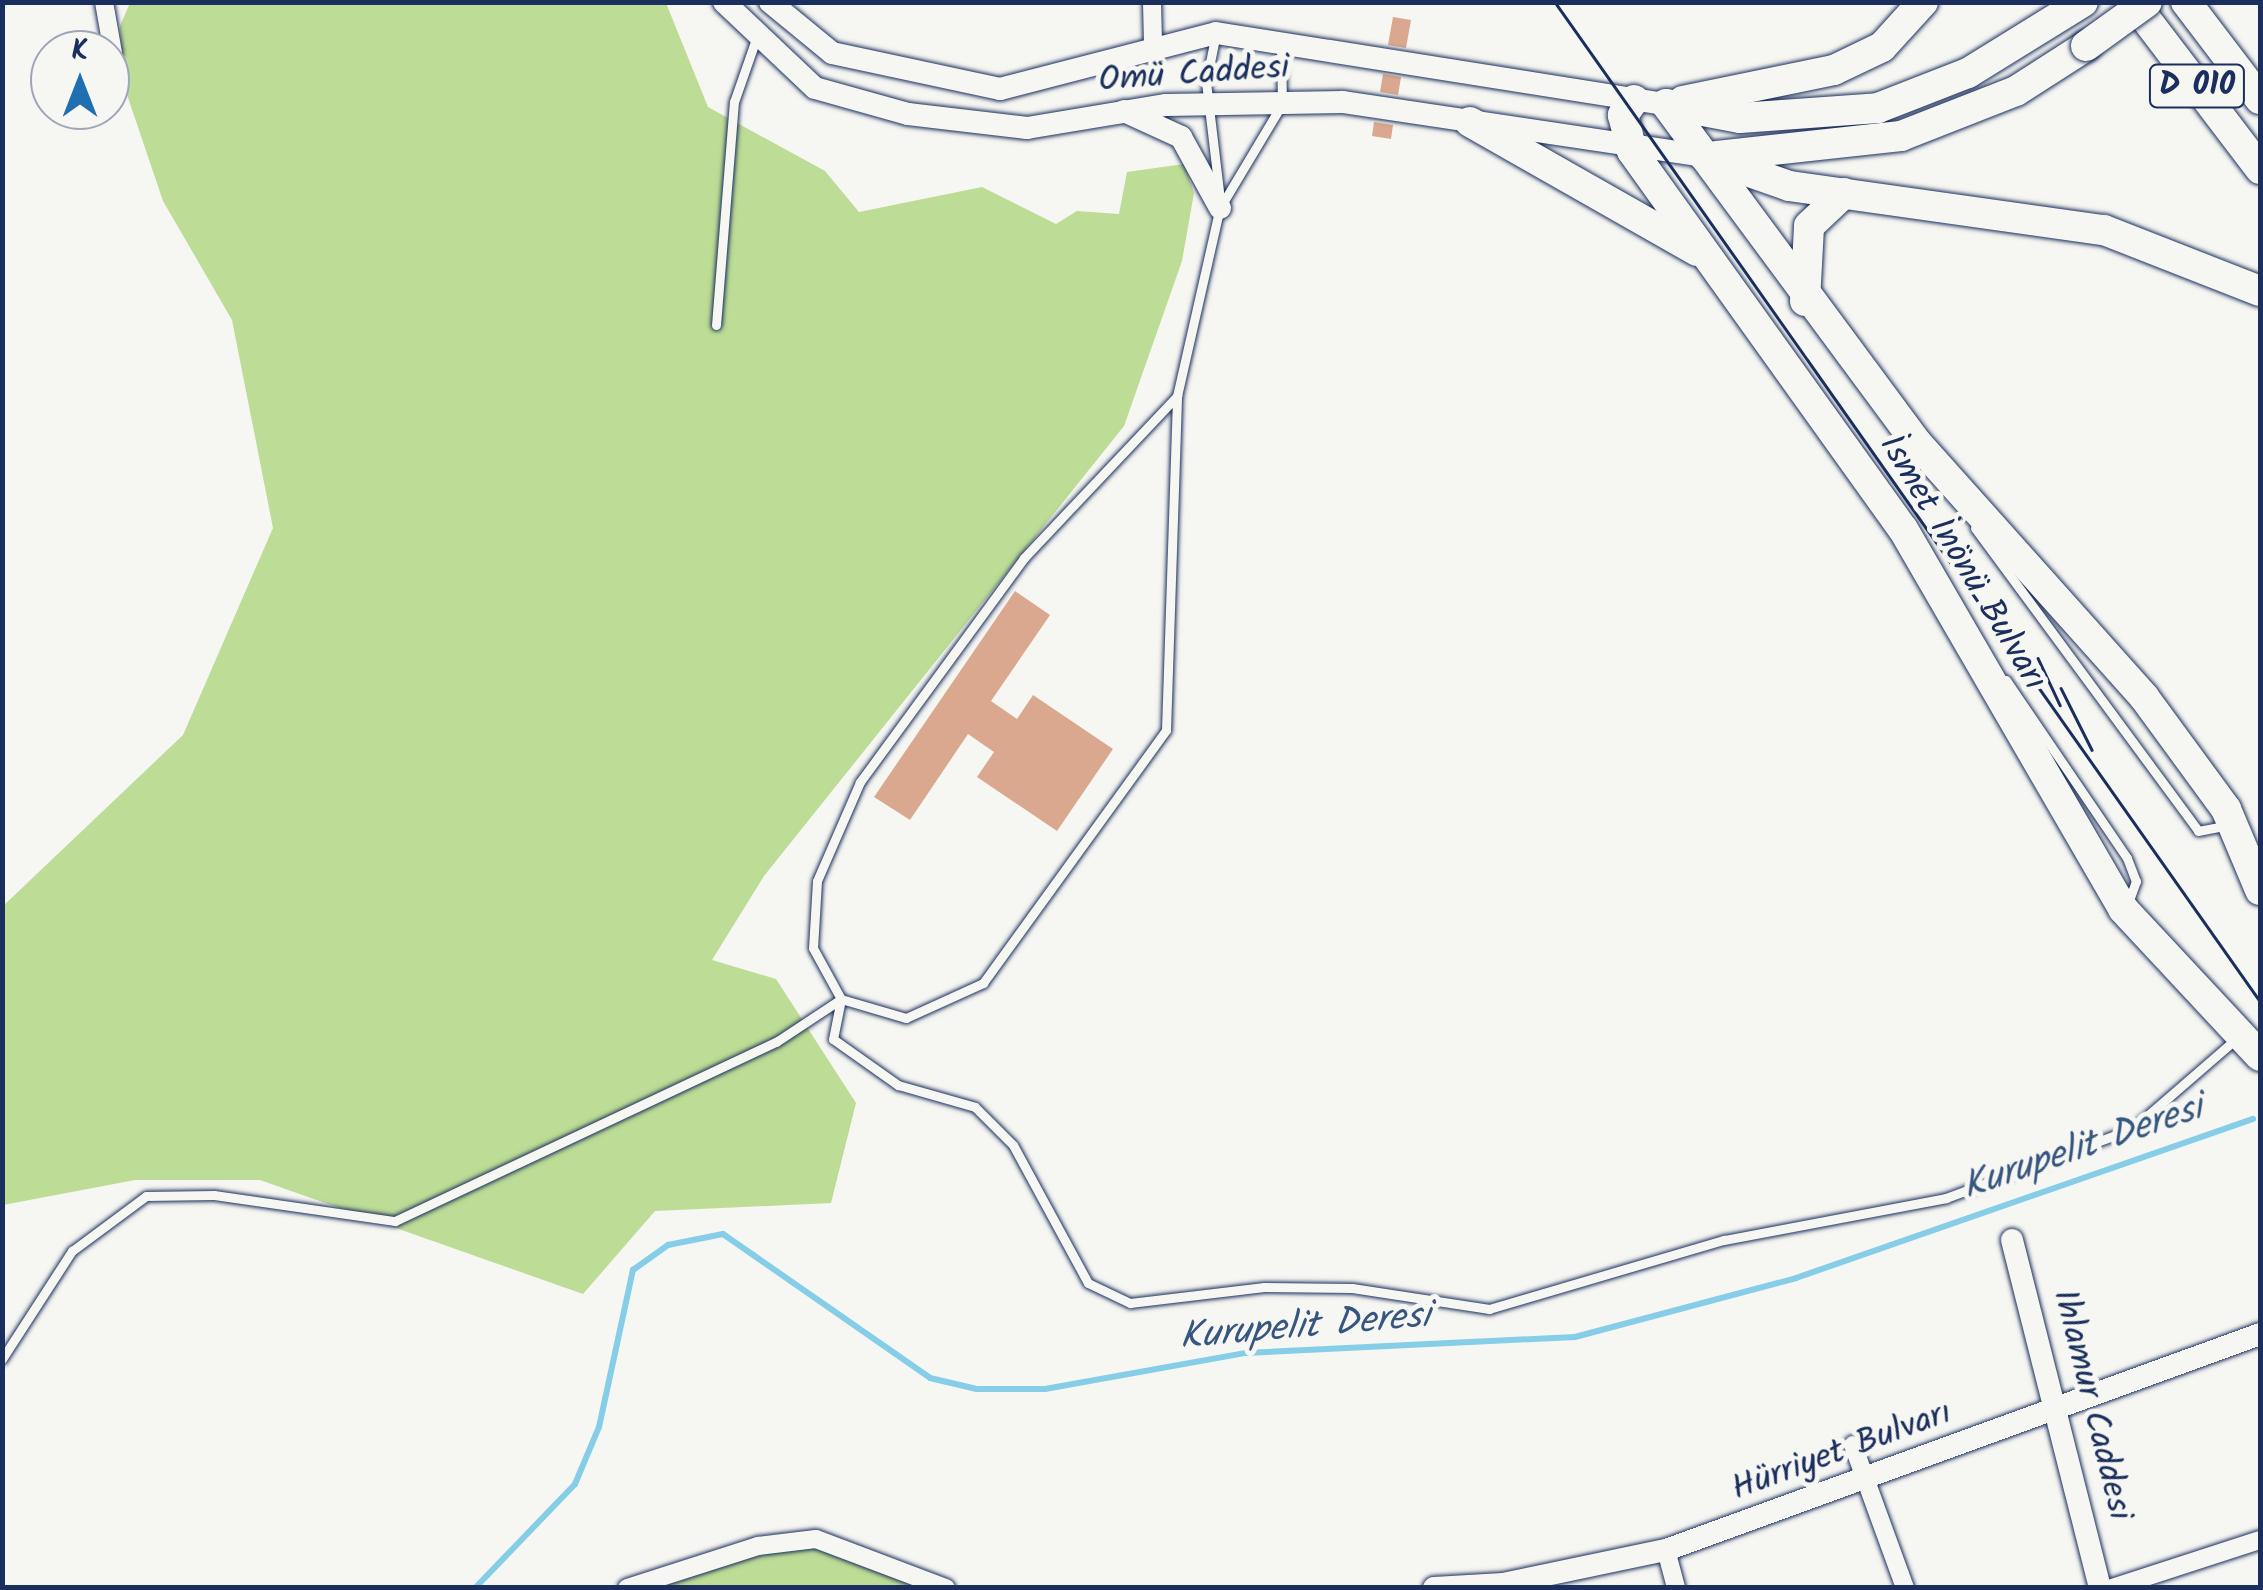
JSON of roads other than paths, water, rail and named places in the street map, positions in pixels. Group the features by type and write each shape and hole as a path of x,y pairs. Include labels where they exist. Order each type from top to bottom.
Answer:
{"main road":[{"path":"1666,104 1834,70 1882,46 1923,2"},
{"name":"D 010","path":"2133,2 2260,169"},
{"path":"1704,156 1902,136 2016,92 2147,2"},
{"name":"D 010","path":"2186,2 2260,99"},
{"path":"1666,104 1740,118 1878,108 1968,73 2075,8"},
{"path":"2214,38 2260,74"},
{"path":"1632,151 1623,115 1634,100"},
{"name":"İsmet İnönü Bulvarı","path":"1666,104 1805,301 1917,443 2111,657 2231,822 2260,890"},
{"path":"1470,122 1708,258"},
{"name":"İsmet İnönü Bulvarı","path":"1632,151 1903,530 2123,909 2252,1044"},
{"path":"1704,156 1788,186 2104,230 2260,291"},
{"path":"1805,301 1809,226 1844,193"}],"street":[{"path":"104,2 108,30"},
{"name":"Omü Caddesi","path":"724,2 756,39 815,88 908,114 1027,128 1124,110 1209,104 1377,104 1632,151 1704,156"},
{"name":"Omü Caddesi","path":"770,2 832,53 1000,90 1153,43 1216,34 1280,38 1666,104"},
{"path":"1152,2 1153,43"},
{"path":"1124,110 1182,138 1220,208"},
{"name":"Ihlamur Caddesi","path":"2012,1240 2100,1588"},
{"name":"Hürriyet Bulvarı","path":"1434,1588 1504,1586 1666,1550 1870,1482 2260,1334"},
{"path":"1853,1445 1870,1482 1905,1588"},
{"path":"627,1588 758,1546 816,1539 946,1588"},
{"path":"2112,1588 2260,1540"},
{"path":"1666,1550 1676,1588"}],"lane":[{"path":"1216,34 1206,64 1220,208"},
{"path":"2,1359 72,1251 146,1196 214,1196 395,1220 776,1042 841,999 906,1018 983,983 1166,730 1177,396 1220,208 1282,104 1280,38"},
{"path":"716,326 734,102 756,39"},
{"path":"1177,396 1024,558 860,782 817,881 813,948 841,999 833,1039 898,1085 975,1107 1013,1145 1088,1283 1130,1303 1264,1287 1352,1288 1489,1309 1724,1240 1946,1198 2132,1129 2252,1044"}],"waterway":[{"name":"Kurupelit Deresi","path":"475,1588 575,1484 599,1427 633,1270 668,1245 723,1234 930,1378 977,1389 1045,1389 1246,1353 1575,1337 1796,1278 2253,1119"}],"tram line":[{"path":"1555,2 2260,1001"},
{"path":"2038,658 2060,705"},
{"path":"2061,688 2092,750"}]}
